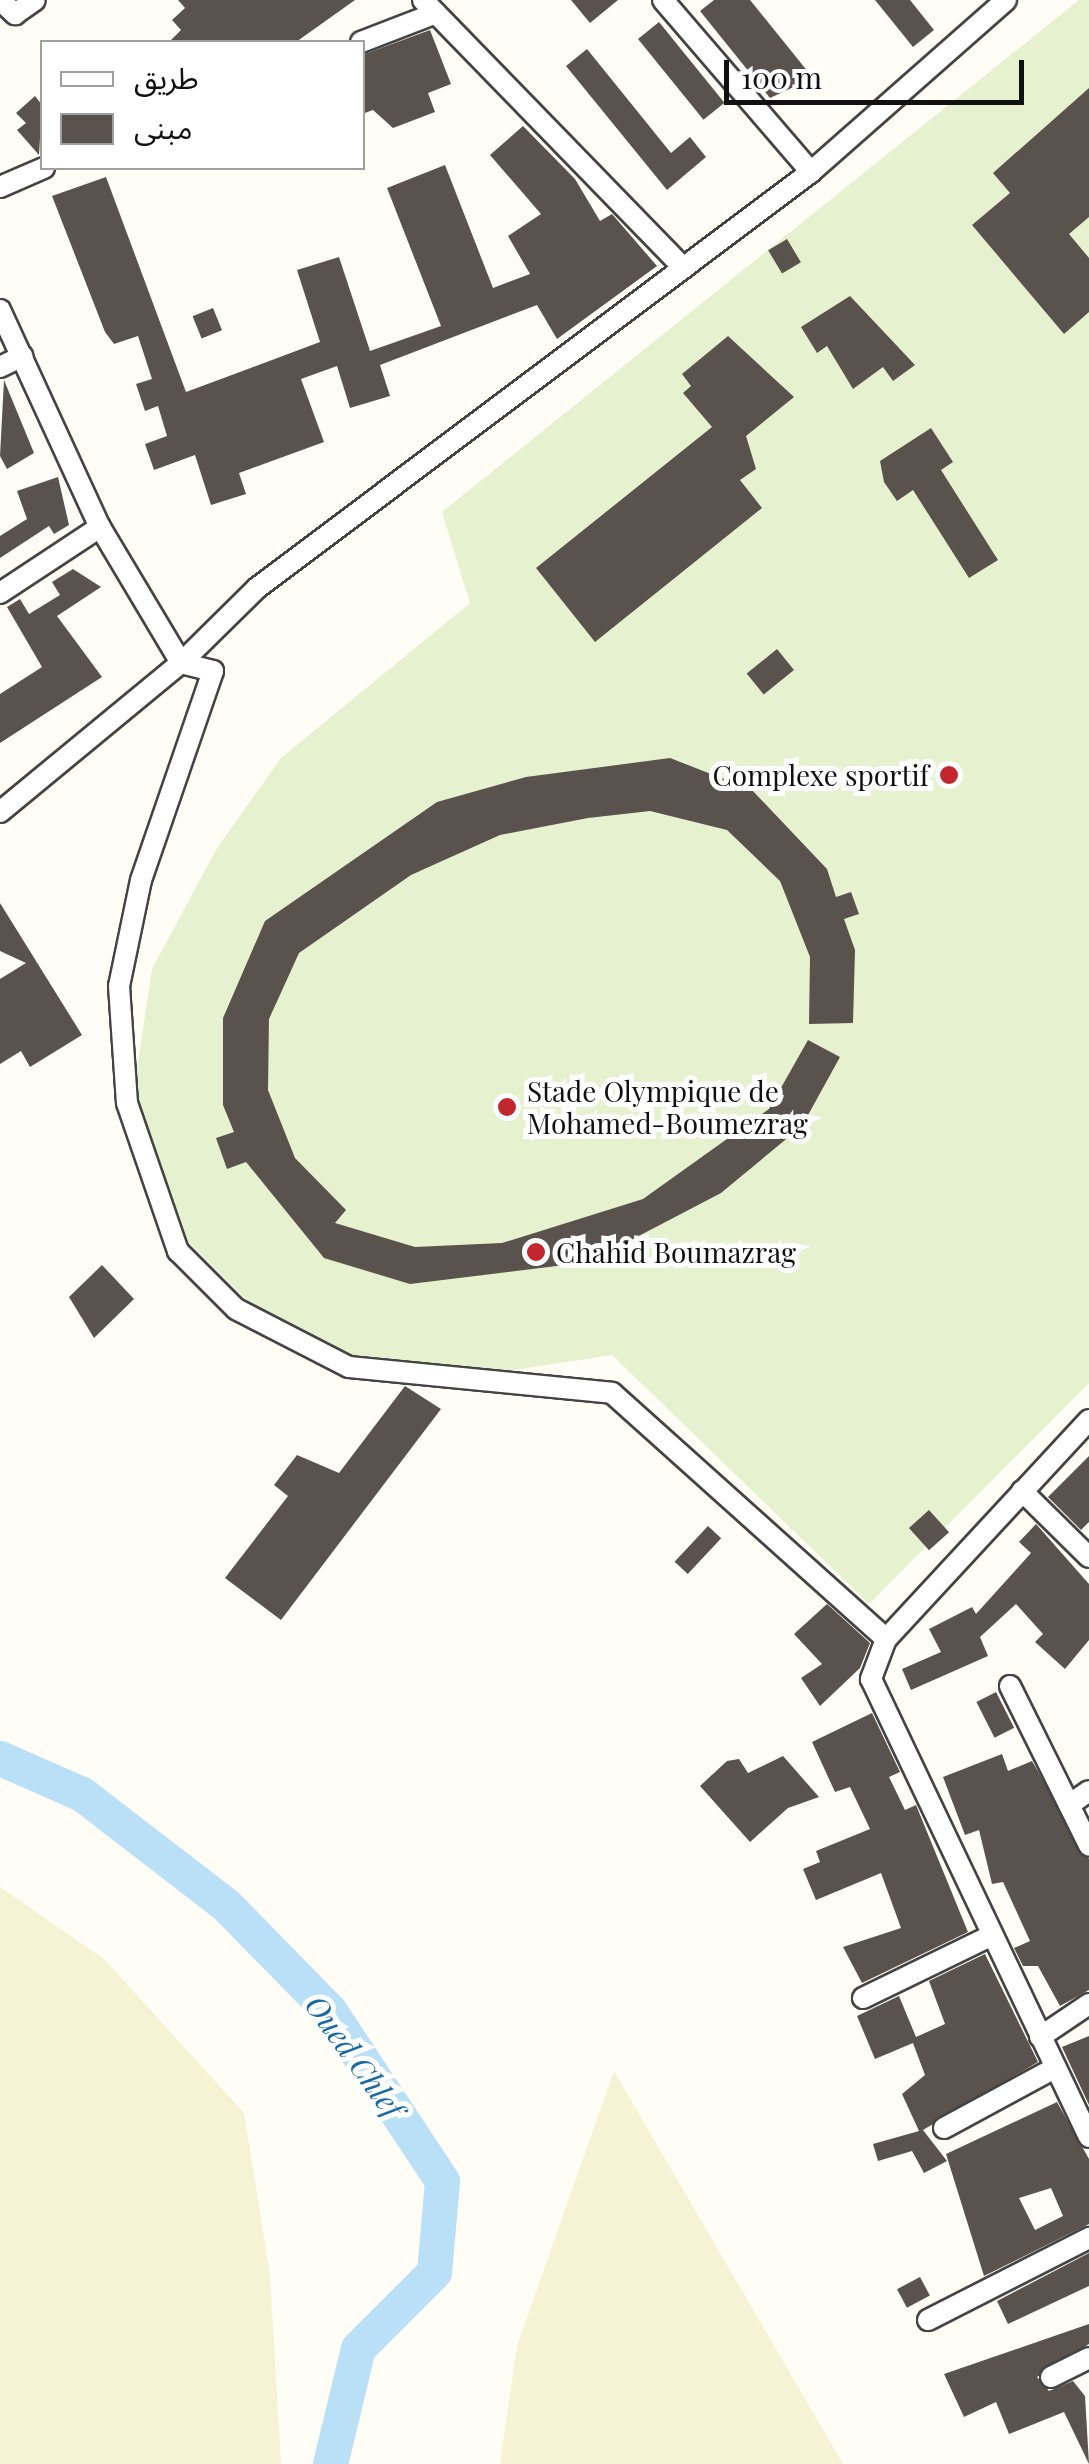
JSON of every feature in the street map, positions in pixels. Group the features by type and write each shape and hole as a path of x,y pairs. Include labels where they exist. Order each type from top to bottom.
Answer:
{"street":[{"path":"0,0 15,14 35,0"},
{"path":"0,812 181,663 257,588 811,172 1006,0"},
{"path":"665,1 811,172"},
{"path":"365,40 430,7 684,268"},
{"path":"0,187 40,170"},
{"path":"0,310 100,527 181,663 213,671 216,681 141,880 119,986 127,1103 178,1251 236,1309 349,1367 612,1393 886,1639"},
{"path":"0,367 23,356"},
{"path":"0,593 100,527"},
{"path":"1089,1420 886,1639 872,1668 876,1696 1089,2136"},
{"path":"1022,1491 1089,1557"},
{"path":"1010,1686 1089,1845"},
{"path":"1069,1805 1089,1790"},
{"path":"863,1998 993,1935"},
{"path":"1040,2037 1089,2004"},
{"path":"944,2128 1055,2068"},
{"path":"928,2320 1089,2238"},
{"path":"1051,2377 1089,2358"}],"shaded area":[{"path":"0,1887 104,1959 244,2113 270,2275 281,2464 0,2464"},
{"path":"614,2071 843,2464 500,2464 517,2346"}],"green space":[{"path":"1079,0 1089,0 1089,1383 869,1604 612,1355 501,1372 364,1363 257,1310 185,1238 132,1103 152,969 217,848 281,758 470,603 442,512"}],"building":[{"path":"178,0 355,0 299,40 171,40 181,30 172,20 185,8"},
{"path":"571,0 618,0 590,23"},
{"path":"714,0 750,0 813,78 770,98 700,11"},
{"path":"875,0 910,0 934,30 913,47"},
{"path":"659,22 724,103 703,120 638,39"},
{"path":"430,30 451,84 428,93 435,112 393,128 373,110 365,113 365,54"},
{"path":"587,49 671,153 690,137 706,157 667,190 566,66"},
{"path":"1089,88 1089,217 1069,234 1089,258 1089,312 1064,334 972,225 1010,193 993,173"},
{"path":"35,96 40,102 39,155 17,130 26,123 16,113"},
{"path":"523,126 575,179 600,221 612,214 657,266 557,339 537,305 380,365 390,396 350,408 337,366 301,379 324,442 239,473 246,494 211,505 195,455 154,470 145,444 167,436 158,406 145,411 136,384 152,379 138,336 114,344 105,332 52,196 106,177 186,392 320,342 297,270 339,257 370,351 441,326 387,188 445,165 493,288 530,274 508,236 541,214 490,155"},
{"path":"787,239 801,262 782,273 768,250"},
{"path":"850,296 915,365 893,381 883,367 853,389 827,346 817,353 801,327"},
{"path":"213,308 222,330 202,338 193,316"},
{"path":"728,336 794,397 746,436 756,469 740,480 762,508 595,642 536,568 712,427 683,393 691,386 682,374"},
{"path":"4,380 34,453 7,469 0,456"},
{"path":"931,428 953,462 941,470 998,560 969,578 913,490 897,501 884,482 880,461"},
{"path":"58,477 69,525 54,534 49,526 0,558 0,536 27,519 17,491"},
{"path":"73,569 101,587 57,616 102,677 0,743 0,694 42,667 7,607 20,599 29,614 60,595 52,582"},
{"path":"777,649 794,670 764,695 747,674"},
{"path":"670,758 752,790 827,869 836,897 851,892 859,914 844,919 855,950 853,1023 809,1024 810,957 780,881 727,830 650,811 588,818 500,835 411,875 299,953 269,1019 268,1090 295,1158 346,1210 335,1223 415,1247 502,1243 643,1199 769,1109 808,1040 840,1057 802,1126 721,1193 589,1262 410,1284 324,1258 246,1162 227,1169 216,1138 234,1132 223,1105 223,1018 265,921 437,802 526,777"},
{"path":"0,903 82,1035 30,1067 21,1051 0,1064 0,979 26,963 0,951"},
{"path":"102,1265 134,1299 94,1338 69,1297"},
{"path":"405,1386 441,1409 281,1620 225,1578 288,1496 274,1485 297,1455 339,1473"},
{"path":"1089,1456 1089,1522 1081,1530 1048,1497"},
{"path":"929,1510 949,1532 929,1550 909,1528"},
{"path":"1036,1524 1089,1584 1089,1640 1065,1669 1035,1642 1043,1634 1016,1604 980,1637 988,1656 911,1690 902,1669 941,1652 929,1629 972,1607 976,1614 1031,1553 1019,1542"},
{"path":"708,1526 721,1538 688,1574 675,1562"},
{"path":"827,1604 870,1643 860,1668 820,1706 801,1678 822,1664 794,1634"},
{"path":"996,1692 1014,1728 995,1738 976,1702"},
{"path":"872,1713 900,1772 889,1777 905,1810 916,1805 968,1932 862,1983 843,1947 901,1928 881,1873 816,1900 803,1869 820,1862 816,1851 870,1829 850,1787 835,1792 812,1742"},
{"path":"1002,1754 1008,1771 1032,1761 1089,1859 1089,1990 1060,2006 1038,1966 1023,1966 1014,1948 1030,1941 1003,1882 992,1884 979,1830 965,1835 943,1777"},
{"path":"783,1756 819,1797 788,1808 750,1842 700,1786 727,1761 739,1759 748,1773"},
{"path":"985,1954 1038,2062 923,2130 947,2161 924,2173 912,2151 878,2161 873,2144 919,2131 902,2094 925,2075 913,2043 875,2059 857,2016 899,1996 916,2037 945,2024 929,1981"},
{"path":"1089,2036 1089,2105 1062,2047"},
{"path":"1057,2102 1089,2159 1089,2224 984,2276 946,2154","holes":["1051,2188 1063,2216 1035,2230 1019,2198"]},
{"path":"1089,2253 1089,2286 1008,2324 997,2301"},
{"path":"920,2277 930,2296 907,2308 897,2289"},
{"path":"1089,2324 1089,2344 1037,2377 1049,2391 1073,2381 1085,2396 1089,2464 1064,2412 1009,2434 996,2402 964,2417 944,2374"}],"waterway":[{"name":"Oued Chlef","path":"0,1758 82,1794 226,1905 329,2010 442,2181 434,2272 358,2348 330,2464"}],"place":[{"name":"Complexe sportif","path":"949,775"},
{"name":"Stade Olympique de Mohamed-Boumezrag","path":"507,1107"},
{"name":"Chahid Boumazrag","path":"536,1252"}]}
